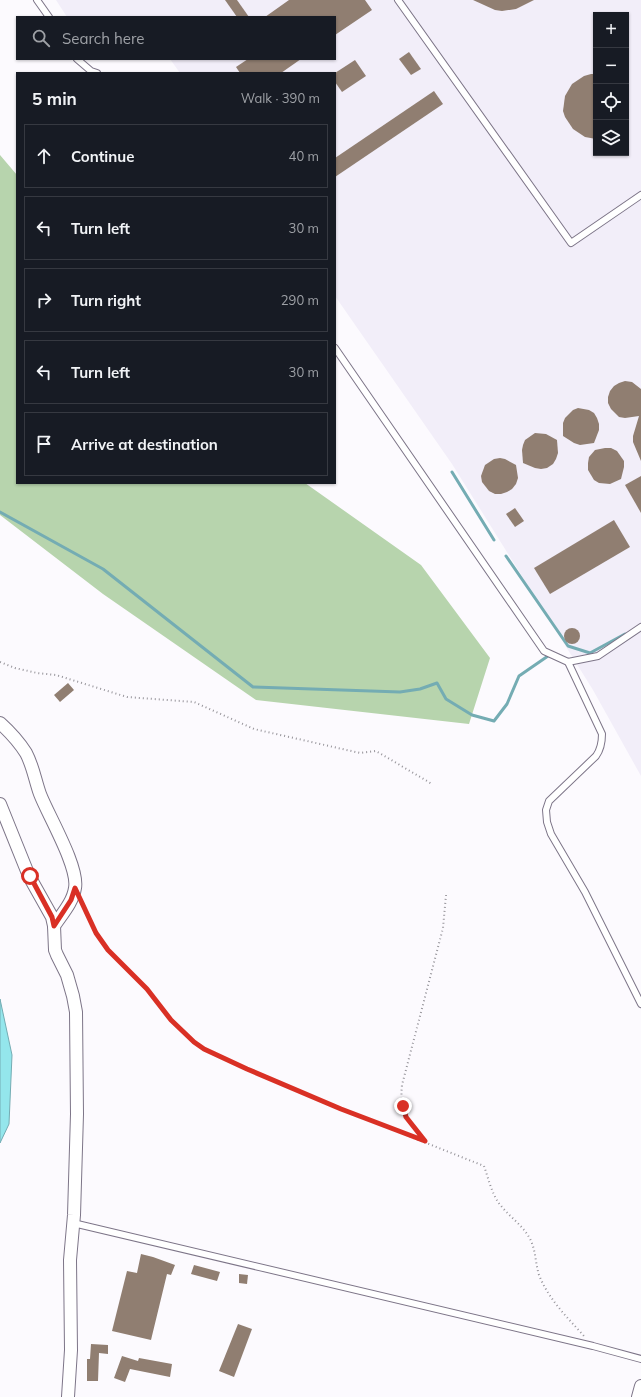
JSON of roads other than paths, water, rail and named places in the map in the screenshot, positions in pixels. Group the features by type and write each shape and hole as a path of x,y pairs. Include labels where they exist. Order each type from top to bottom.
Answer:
{"street":[{"path":"0,723 14,736 26,753 34,771 40,794 69,857 74,872 75,888 71,900 54,926"},
{"path":"0,804 30,876 52,917 56,955 68,975 73,996 76,1026 77,1114 73,1223 70,1260 71,1350 68,1397"},
{"path":"638,1397 641,1386"}],"lane":[{"path":"37,0 48,16"},
{"path":"398,0 570,243 641,195"},
{"path":"78,60 94,72"},
{"path":"336,349 544,651 568,662 598,656 641,627"},
{"path":"568,662 602,734 602,742 600,750 596,756 549,801 546,810 547,822 551,834 585,892 641,1004"},
{"path":"73,1223 593,1346 641,1360"}],"water":[{"path":"0,999 12,1055 9,1124 0,1143"}],"waterway":[{"path":"452,472 494,540"},
{"path":"0,512 103,569 253,687 400,692 420,689 437,683 446,699 472,715 494,721 507,704 519,676 548,656"},
{"path":"506,556 568,646 590,653 625,634"}]}
